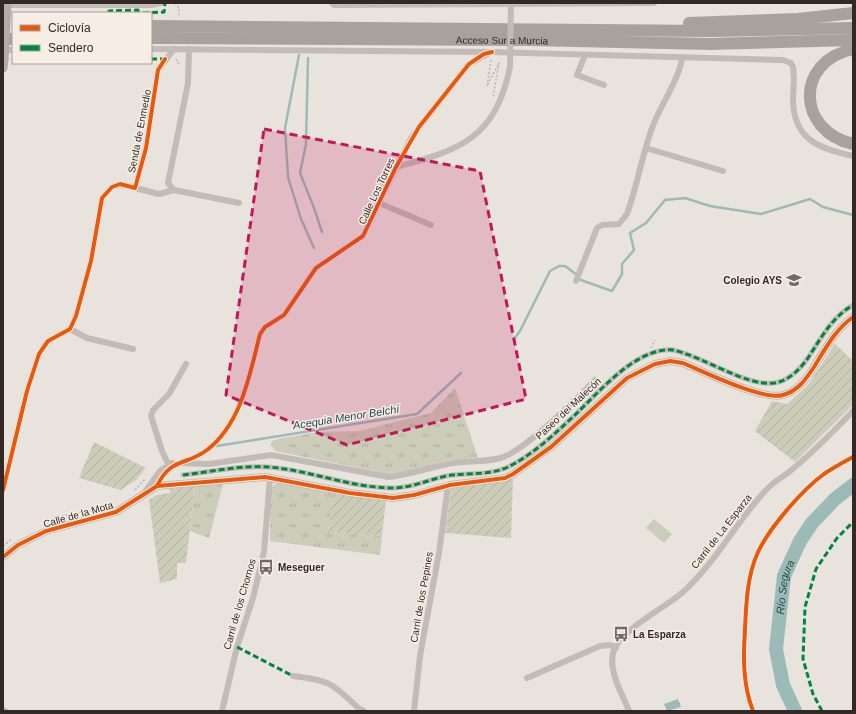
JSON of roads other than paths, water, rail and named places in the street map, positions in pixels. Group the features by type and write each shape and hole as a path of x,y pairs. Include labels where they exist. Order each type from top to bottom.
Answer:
{"highway":[{"path":"634,29 691,23 798,19 853,14"},
{"name":"Acceso Sur a Murcia","path":"152,26 734,31 853,28"},
{"name":"Acceso Sur a Murcia","path":"152,38 506,40 710,44 853,40"},
{"path":"853,49 840,52 825,61 813,80 810,94 812,110 820,125 830,134 853,144"}],"main road":[{"path":"3,59 6,3"}],"street":[{"path":"3,5 145,5 161,3"},
{"path":"396,167 434,157 464,144 481,130 499,102 510,67 511,3"},
{"path":"333,4 654,3"},
{"path":"152,49 176,52 189,49 459,51 788,61 793,67 793,102 795,117 800,127 807,137 820,147 829,151 853,156"},
{"path":"174,190 168,182 188,83 189,49"},
{"path":"3,59 12,51"},
{"path":"459,51 469,57 469,64"},
{"name":"Senda de Enmedio","path":"70,329 82,298 100,221 102,198 112,186 120,184 135,188 146,148 158,70 176,52"},
{"name":"Calle Los Torres","path":"178,462 207,450 226,427 240,405 247,390 260,334 265,327 284,315 316,268 363,236 396,167 419,127 469,64 484,54 492,52"},
{"path":"585,55 577,75 604,85"},
{"path":"576,281 597,228 602,225 619,224 627,214 657,114 678,74 682,58"},
{"path":"646,148 723,171"},
{"path":"135,188 159,194 174,190 239,203"},
{"path":"379,203 431,225"},
{"name":"Paseo del Malecón","path":"183,475 265,467 352,483 394,488 407,487 449,476 500,470 509,466 544,443 615,376 648,355 661,351 673,350 753,380 770,383 779,382 789,378 798,370 833,322 853,305"},
{"path":"157,486 270,478 350,493 388,498 407,496 448,486 489,481 511,476 551,447 623,381 655,364 670,361 683,363 756,392 775,396 784,395 798,388 806,379 836,333 853,317"},
{"path":"3,490 29,383 39,354 48,342 70,329 87,338 133,349"},
{"path":"169,466 162,451 151,416 153,410 169,394 186,364"},
{"path":"144,494 155,477 169,466 178,462 209,464 271,455 389,477 403,476 444,464 502,458 524,444 543,429 595,380"},
{"name":"Carril de La Esparza","path":"616,648 631,631 692,583 720,552 747,512 769,487 790,471 830,435 853,411"},
{"path":"207,450 204,458 209,464"},
{"path":"157,486 169,466"},
{"name":"Carril de los Chornos","path":"222,711 236,647 253,598 264,552 270,478"},
{"name":"Calle de la Mota","path":"3,557 18,545 46,531 116,512 157,486"},
{"name":"Carril de los Pepines","path":"414,711 420,656 439,553 448,486"},
{"path":"527,678 600,646 610,646 616,648 613,656 613,667 629,711"},
{"path":"293,676 314,678 329,682 358,708 364,711"}],"water":[{"path":"678,699 681,707 667,711 664,704"}],"waterway":[{"path":"299,55 285,128 288,177 301,219 314,248"},
{"path":"308,58 306,144 300,173 322,232"},
{"name":"Acequia Menor Belchí","path":"578,279 612,291 622,274 622,264 634,250 630,233 646,223 665,200 685,198 710,206 761,214 810,199 823,207 853,215"},
{"name":"Acequia Menor Belchí","path":"514,339 520,331 550,271 559,266 565,266 577,275"},
{"name":"Acequia Menor Belchí","path":"217,446 417,414 461,373"},
{"name":"Río Segura","path":"795,711 783,685 776,649 784,576 800,541 812,523 835,499 853,485"}],"place":[{"name":"Colegio AYS","path":"794,280"},
{"name":"Meseguer","path":"266,567"},
{"name":"La Esparza","path":"621,634"}]}
